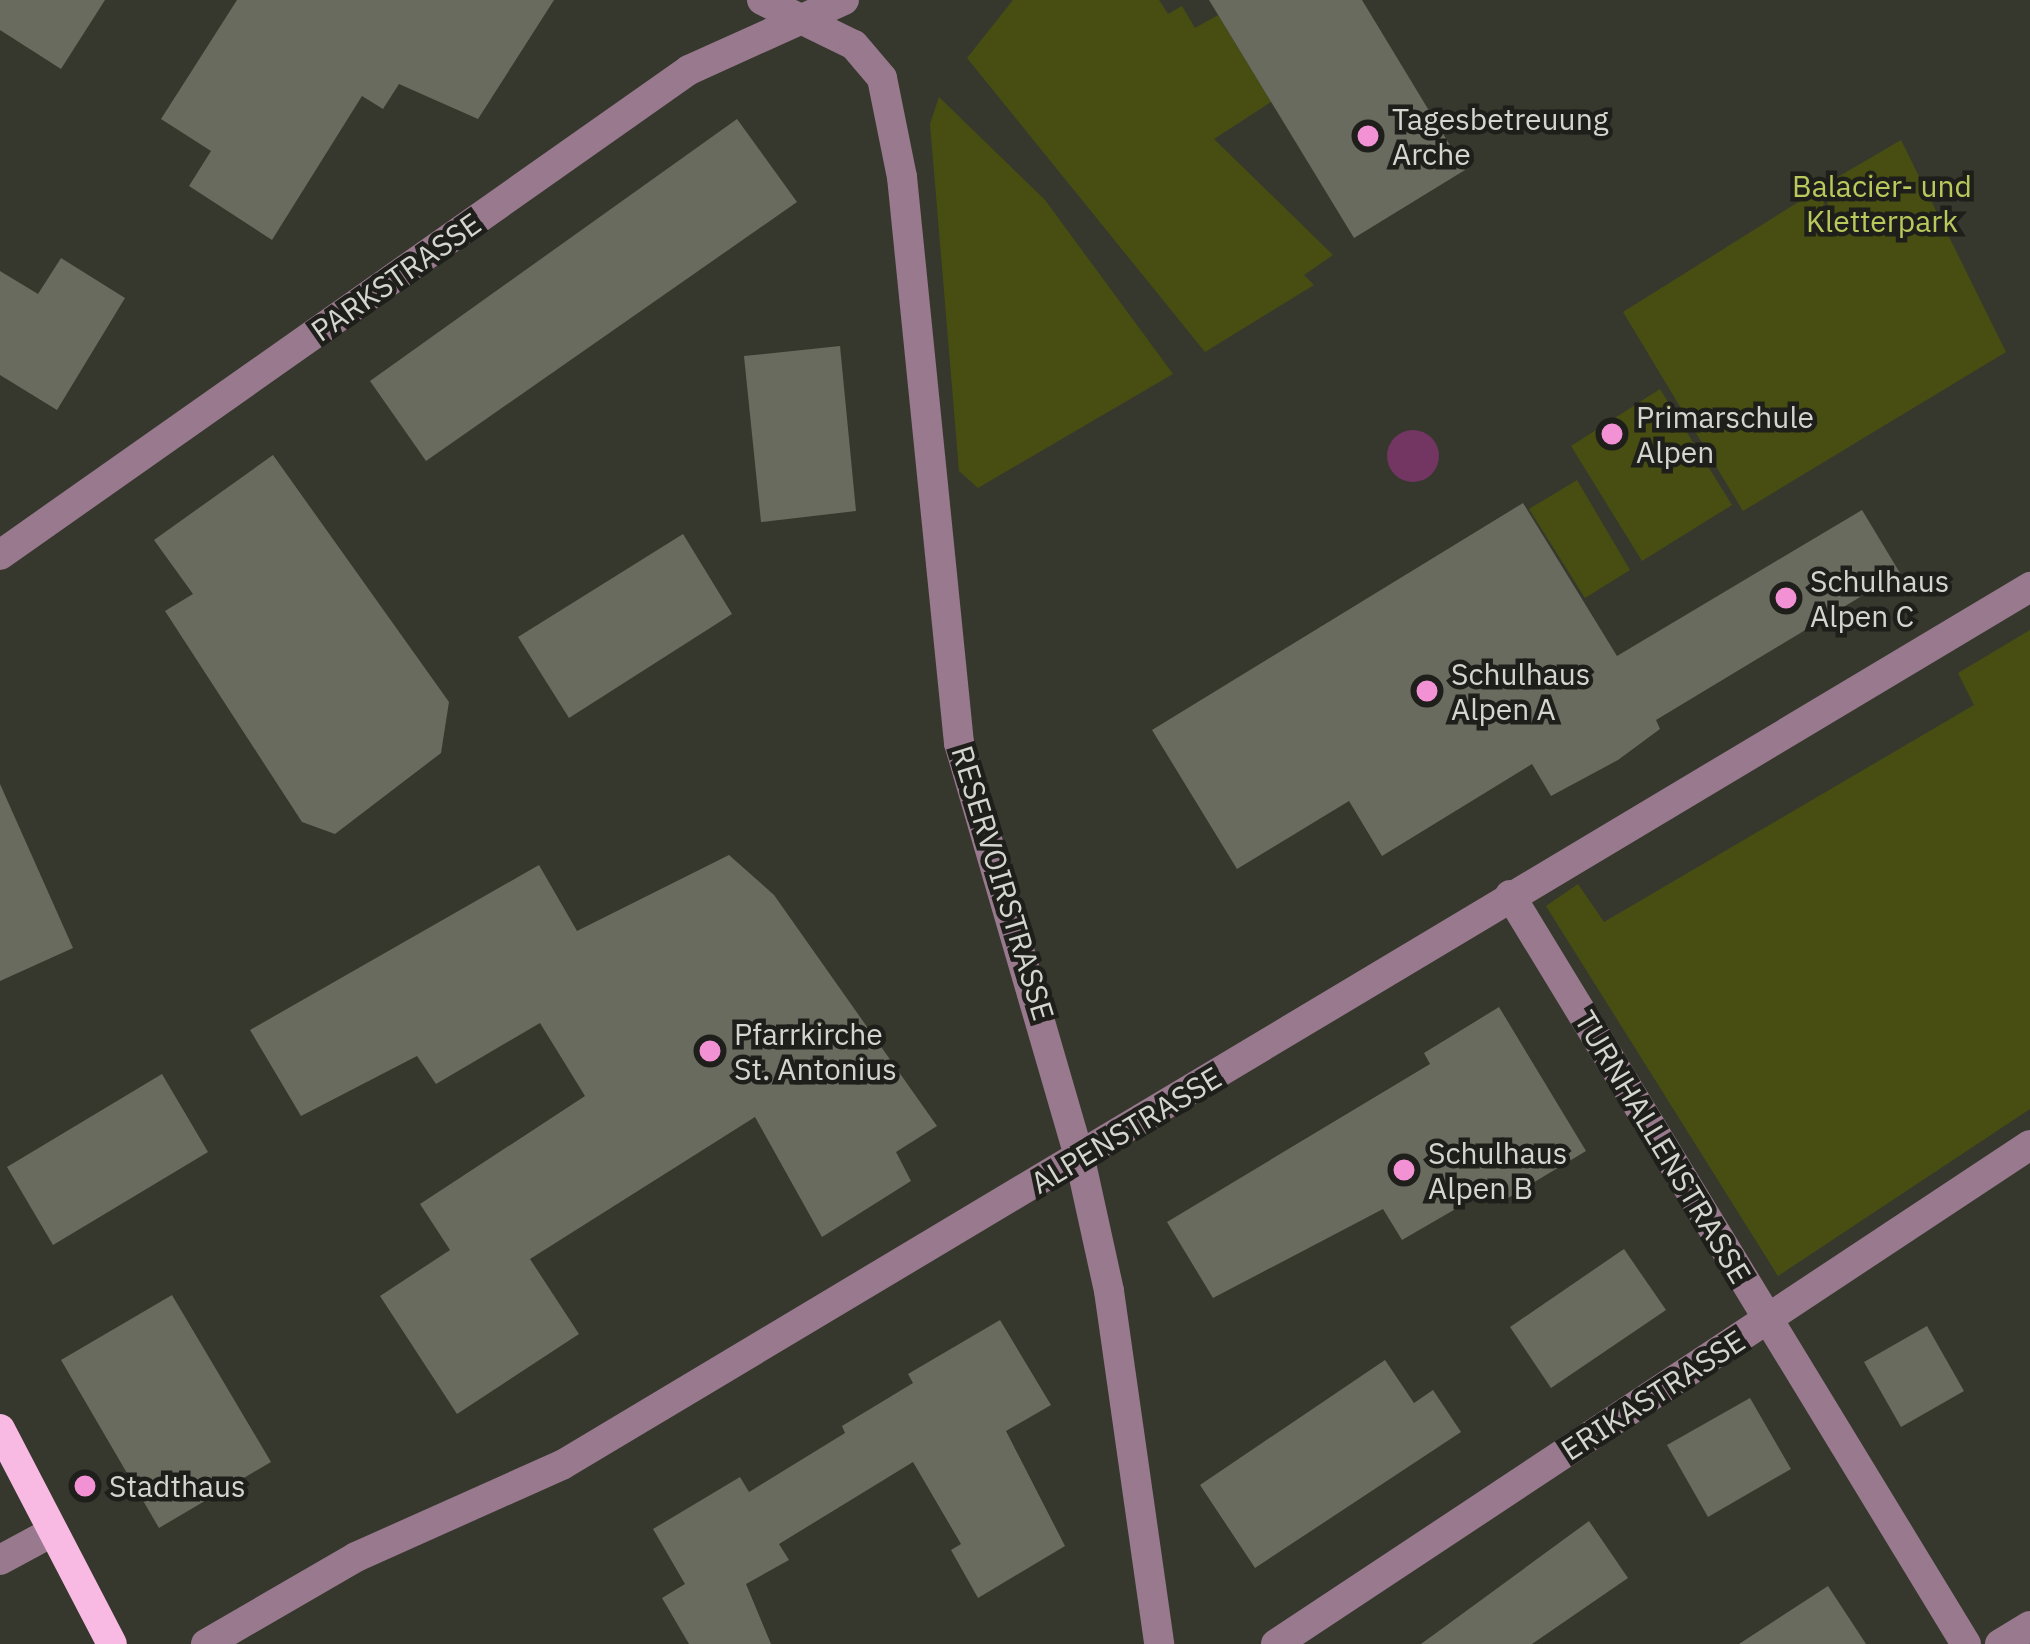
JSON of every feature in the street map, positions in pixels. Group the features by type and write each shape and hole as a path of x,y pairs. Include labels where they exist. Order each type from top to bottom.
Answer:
{"main road":[{"path":"0,1429 112,1644"}],"street":[{"name":"RESERVOIRSTRASSE","path":"762,0 800,13 854,45 882,78 902,177 959,743 1080,1159 1109,1291 1159,1644"},
{"name":"PARKSTRASSE","path":"0,555 689,70 800,13 844,0"},
{"name":"ALPENSTRASSE","path":"206,1644 356,1557 562,1465 2030,587"},
{"name":"TURNHALLENSTRASSE","path":"1510,896 1966,1644"},
{"name":"ERIKASTRASSE","path":"1276,1644 2030,1145"},
{"path":"0,1559 52,1532"},
{"path":"2000,1644 2030,1626"}],"green space":[{"path":"1013,0 1159,0 1168,14 1182,6 1195,28 1218,15 1271,102 1214,139 1333,255 1304,275 1314,285 1205,352 967,58"},
{"path":"939,97 1045,200 1173,374 978,488 959,471 930,124"},
{"name":"Balacier- und Kletterpark","path":"1901,140 2006,352 1743,511 1623,312 1816,191 1847,239 1819,188"},
{"path":"1660,389 1732,505 1642,561 1571,446"},
{"path":"1577,480 1630,570 1585,598 1529,509"},
{"path":"2030,630 2030,1109 1778,1276 1546,906 1578,884 1604,922 1974,705 1958,673"}],"shaded area":[{"path":"1413,430 1431,438 1439,456 1431,474 1413,482 1395,474 1387,456 1395,438"}],"building":[{"path":"0,0 105,0 61,69 0,30"},
{"path":"237,0 554,0 478,119 399,84 383,109 362,96 272,240 189,186 211,151 161,119"},
{"name":"Tagesbetreuung Arche","path":"1209,0 1362,0 1465,170 1354,238"},
{"path":"737,119 797,202 426,461 370,381"},
{"path":"61,258 125,298 57,410 0,375 0,271 38,294"},
{"path":"840,346 856,511 761,522 744,356"},
{"path":"273,455 449,702 441,753 335,834 302,822 165,611 193,594 154,540"},
{"name":"Schulhaus Alpen A","path":"1523,503 1617,656 1862,510 1900,573 1656,720 1660,729 1618,760 1551,796 1532,764 1382,856 1349,801 1237,869 1152,730"},
{"path":"683,534 732,614 569,718 518,637"},
{"path":"0,784 73,948 0,981"},
{"path":"729,855 774,895 937,1126 896,1152 911,1181 822,1237 755,1117 530,1259 579,1334 457,1414 380,1296 450,1250 420,1204 585,1096 540,1023 436,1084 417,1056 301,1116 250,1030 539,865 577,931"},
{"name":"Schulhaus Alpen B","path":"1499,1007 1586,1151 1498,1204 1490,1189 1402,1240 1383,1209 1213,1298 1167,1222 1430,1064 1424,1053"},
{"path":"162,1074 208,1152 53,1245 7,1167"},
{"path":"1624,1249 1666,1310 1551,1388 1510,1327"},
{"path":"172,1295 271,1462 159,1528 61,1360"},
{"path":"1000,1320 1051,1405 1006,1431 1065,1546 978,1598 951,1550 961,1544 913,1462 779,1544 789,1560 746,1584 771,1644 689,1644 662,1598 685,1584 653,1529 740,1477 749,1492 845,1433 842,1426 913,1383 908,1374"},
{"path":"1927,1326 1964,1391 1901,1427 1864,1362"},
{"path":"1385,1360 1414,1403 1433,1390 1461,1432 1255,1568 1200,1485"},
{"path":"1750,1398 1791,1469 1708,1517 1667,1445"},
{"path":"1589,1521 1628,1578 1532,1644 1421,1644"},
{"path":"1828,1586 1866,1644 1739,1644 1808,1599"}],"place":[{"name":"Tagesbetreuung Arche","path":"1368,136"},
{"name":"Primarschule Alpen","path":"1612,434"},
{"name":"Schulhaus Alpen C","path":"1786,598"},
{"name":"Schulhaus Alpen A","path":"1427,691"},
{"name":"Pfarrkirche St. Antonius","path":"710,1051"},
{"name":"Schulhaus Alpen B","path":"1404,1170"},
{"name":"Stadthaus","path":"85,1486"}]}
